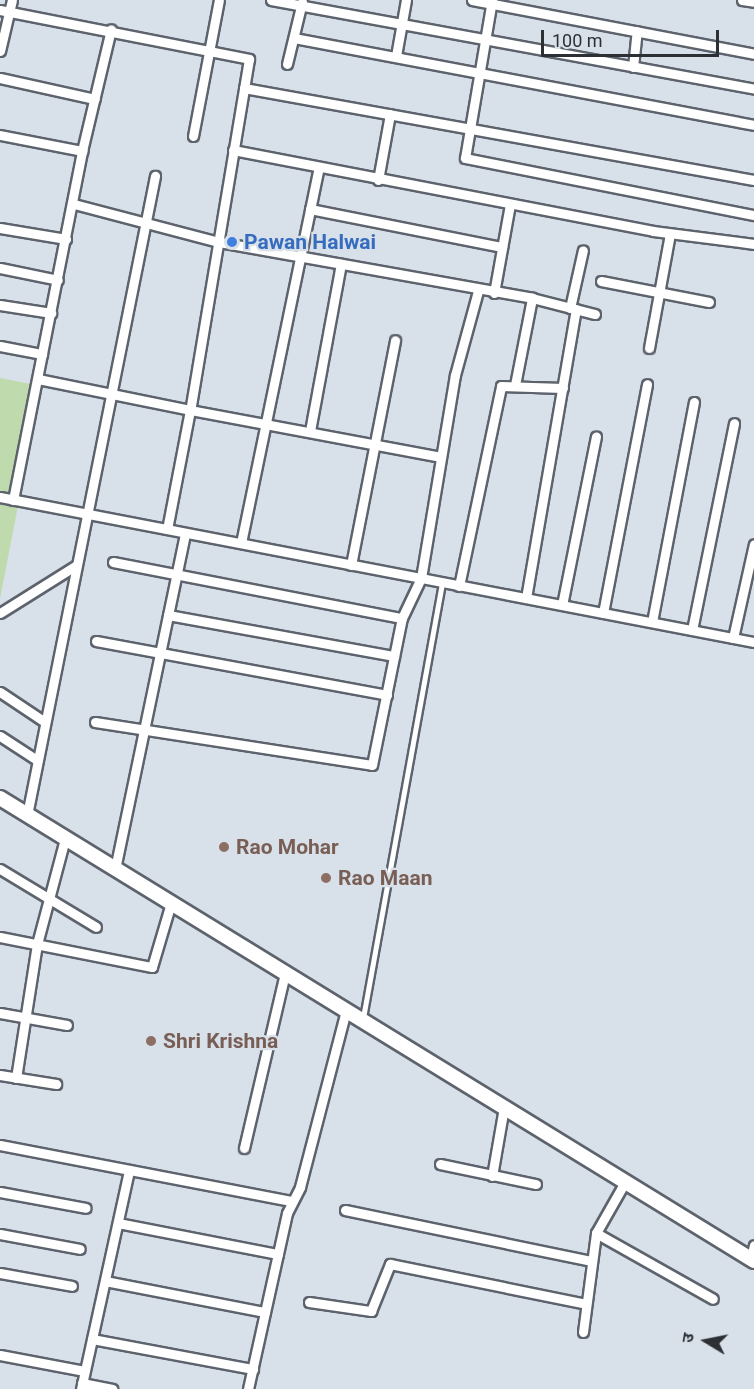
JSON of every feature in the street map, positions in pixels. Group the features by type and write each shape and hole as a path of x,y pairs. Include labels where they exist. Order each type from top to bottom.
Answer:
{"street":[{"path":"0,51 5,11 12,0"},
{"path":"194,136 219,0"},
{"path":"271,0 302,3 485,41 754,89"},
{"path":"396,56 406,0"},
{"path":"472,0 754,54"},
{"path":"742,0 754,2"},
{"path":"491,2 467,126 466,158 754,215"},
{"path":"287,64 302,3"},
{"path":"5,11 111,29 249,59 190,410 167,529"},
{"path":"13,500 74,204 82,151 111,29"},
{"path":"633,67 637,31"},
{"path":"294,38 477,70 754,125"},
{"path":"0,78 95,99"},
{"path":"244,88 467,126 754,180"},
{"path":"378,180 390,114"},
{"path":"0,135 82,151"},
{"path":"233,150 378,180 670,234 754,244"},
{"path":"241,543 319,168"},
{"path":"27,815 85,513 156,177"},
{"path":"74,204 219,242 478,291 532,298 595,314"},
{"path":"494,293 510,204"},
{"path":"310,209 502,248"},
{"path":"0,228 66,238"},
{"path":"649,348 662,293 670,234"},
{"path":"526,598 563,388 583,250"},
{"path":"310,431 341,264"},
{"path":"0,268 58,280"},
{"path":"601,281 709,303"},
{"path":"95,722 144,732 372,765 402,618 421,578 455,375 478,291"},
{"path":"515,385 532,298"},
{"path":"0,305 51,313"},
{"path":"351,565 395,339"},
{"path":"0,346 42,354"},
{"path":"38,379 190,410 267,422 441,458"},
{"path":"459,586 500,390 505,384 563,388"},
{"path":"603,613 647,384"},
{"path":"652,622 694,402"},
{"path":"692,630 734,423"},
{"path":"562,605 596,436"},
{"path":"0,497 754,642"},
{"path":"115,869 185,533"},
{"path":"733,638 754,544"},
{"path":"113,562 402,618"},
{"path":"0,613 75,566"},
{"path":"168,615 394,656"},
{"path":"96,640 387,695"},
{"path":"0,692 45,722"},
{"path":"0,736 38,760"},
{"path":"0,798 753,1260 754,1245"},
{"path":"16,1078 37,944 65,839"},
{"path":"0,869 96,927"},
{"path":"0,937 152,967 171,903"},
{"path":"244,1148 285,973"},
{"path":"248,1389 290,1201 300,1187 346,1010"},
{"path":"0,1013 68,1025"},
{"path":"0,1075 56,1084"},
{"path":"492,1176 504,1107"},
{"path":"0,1145 290,1201"},
{"path":"440,1164 536,1184"},
{"path":"112,1389 82,1386 129,1170"},
{"path":"583,1332 596,1233 625,1182"},
{"path":"0,1192 86,1208"},
{"path":"345,1210 591,1261"},
{"path":"118,1223 278,1254"},
{"path":"596,1233 713,1299"},
{"path":"0,1234 80,1249"},
{"path":"309,1302 371,1311 377,1304 387,1265 395,1264 586,1304"},
{"path":"0,1273 72,1286"},
{"path":"105,1281 265,1312"},
{"path":"92,1339 253,1368"},
{"path":"0,1355 85,1371"}],"lane":[{"path":"363,1021 442,582"}],"green space":[{"path":"0,378 41,386 0,599"}],"place":[{"name":"Pawan Halwai","path":"232,242"},
{"name":"Rao Mohar","path":"224,847"},
{"name":"Rao Maan","path":"326,878"},
{"name":"Shri Krishna","path":"151,1041"}]}
